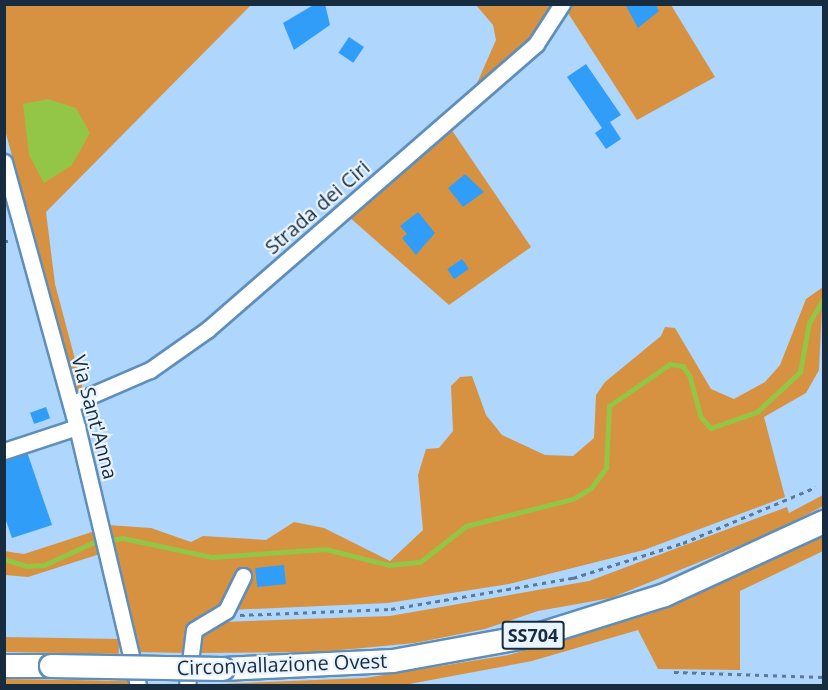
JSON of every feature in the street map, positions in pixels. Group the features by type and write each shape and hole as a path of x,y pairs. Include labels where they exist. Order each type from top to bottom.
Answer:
{"highway":[{"name":"Circonvallazione Ovest","path":"4,666 224,669 393,661 521,638 664,595 824,522"}],"street":[{"name":"Strada dei Ciri","path":"71,404 150,370 207,330 536,44 562,4"},
{"name":"Via Sant'Anna","path":"4,162 77,427 138,686"},
{"path":"4,451 77,427"},
{"path":"187,686 194,630 221,615 234,601 243,576"}],"path":[{"path":"221,615 391,609 573,578 683,543 816,487"},
{"path":"674,672 824,677"}],"shaded area":[{"path":"569,4 671,5 715,77 637,120 566,10"},
{"path":"4,5 251,5 46,212 55,284 84,393 76,392 5,130"},
{"path":"476,5 555,5 537,34 474,90 496,40 493,25"},
{"path":"48,99 76,108 90,133 72,165 44,183 29,155 23,104"},
{"path":"449,126 531,247 449,305 348,216"},
{"path":"823,287 819,370 806,393 764,417 785,497 644,550 509,584 388,603 207,611 189,625 185,653 137,652 108,525 151,528 191,542 203,536 266,540 294,522 324,528 390,561 423,530 418,475 426,449 439,448 453,431 451,386 460,377 472,376 486,415 502,435 545,455 573,456 594,438 596,395 605,382 661,336 665,327 675,328 711,389 734,399 765,382 780,365 806,299"},
{"path":"823,495 823,506 778,530 611,598 538,611 485,629 415,643 320,652 198,653 200,632 219,622 390,616 589,581 787,507 789,513"},
{"path":"95,531 100,554 28,577 5,575 4,551 24,554"},
{"path":"823,536 823,551 740,591 740,670 658,669 638,630 532,661 404,685 195,685 365,678 509,655 653,613"},
{"path":"5,637 119,639 119,654 5,652"},
{"path":"5,679 129,681 130,685 5,685"}],"building":[{"path":"315,4 325,4 330,25 294,50 283,23"},
{"path":"625,4 655,4 659,11 638,28"},
{"path":"349,37 364,47 353,63 338,53"},
{"path":"586,64 621,115 610,122 621,139 606,149 595,133 602,128 567,77"},
{"path":"465,174 484,192 463,207 448,188"},
{"path":"418,212 435,233 416,255 402,238 407,234 400,226"},
{"path":"462,259 469,269 454,279 447,269"},
{"path":"46,407 50,418 34,424 30,413"},
{"path":"26,449 52,525 12,538 4,515 4,456"},
{"path":"284,565 286,584 257,587 255,568"}],"waterway":[{"path":"4,559 27,566 44,565 92,543 123,538 212,557 326,549 389,565 420,562 466,526 573,499 591,488 606,468 609,406 670,364 683,366 690,376 701,417 711,428 757,412 800,372 809,323 824,298"}]}
